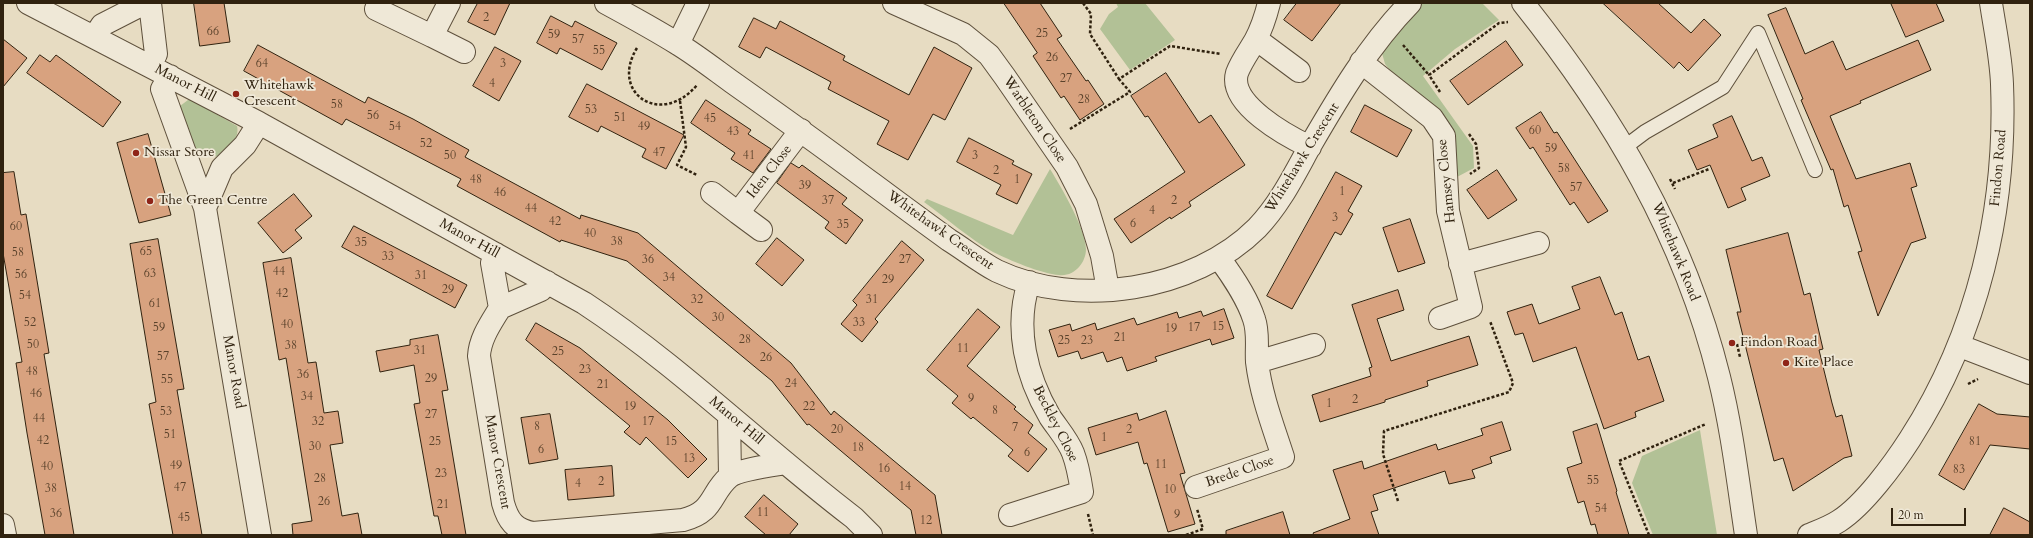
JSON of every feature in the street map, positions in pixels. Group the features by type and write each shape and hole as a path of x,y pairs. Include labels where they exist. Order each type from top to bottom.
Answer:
{"street":[{"name":"Manor Hill","path":"28,3 259,123 547,282 623,328 854,518 871,535"},
{"path":"94,36 102,25 145,3"},
{"path":"150,3 156,54 150,66"},
{"path":"432,36 449,3"},
{"name":"Whitehawk Crescent","path":"606,3 678,44 801,130 970,254 997,271 1029,282 1063,288 1108,290 1137,287 1165,281 1196,270 1219,258 1256,228 1270,213 1292,181 1310,146 1361,62 1387,26 1410,3"},
{"path":"678,44 698,3"},
{"name":"Warbleton Close","path":"894,3 963,34 989,55 1067,168 1086,204 1101,250 1108,290"},
{"path":"1269,3 1256,39 1236,78 1236,84 1241,97 1265,120 1292,138 1310,146"},
{"name":"Findon Road","path":"1809,535 1840,521 1860,502 1885,474 1920,424 1960,346 1981,281 1997,205 2001,166 2002,83 1991,3"},
{"path":"376,10 464,52"},
{"name":"Whitehawk Road","path":"1519,12 1559,48 1604,112 1654,200 1678,252 1708,335 1729,419 1746,535"},
{"path":"1256,39 1299,71"},
{"name":"Hamsey Close","path":"1361,62 1432,118 1444,136 1448,211 1460,264 1472,307"},
{"name":"Manor Road","path":"170,76 162,89 205,208 260,535"},
{"path":"205,208 222,168 245,145 259,123"},
{"name":"Iden Close","path":"738,213 801,130"},
{"name":"Iden Close","path":"712,193 761,230"},
{"path":"1460,264 1538,244"},
{"path":"496,254 492,263 500,308 541,290 547,282"},
{"name":"Brede Close","path":"1196,487 1283,457 1267,409 1257,362 1257,328 1254,318 1219,258"},
{"name":"Beckley Close","path":"1010,515 1082,492 1074,454 1050,417 1026,364 1022,330 1024,298 1029,282"},
{"path":"1440,318 1472,307"},
{"name":"Manor Crescent","path":"500,308 483,337 479,356 503,503 506,516 512,525 522,531 533,533 684,520 699,515 730,476"},
{"path":"1257,362 1314,345"},
{"path":"1960,346 2030,373"},
{"path":"729,415 730,476 786,463"},
{"path":"3,525 5,535"}],"lane":[{"path":"1625,147 1645,132 1723,87 1758,33 1815,170"}],"path":[{"path":"1049,142 1130,92 1090,34 1091,14 1083,3"},
{"path":"1428,76 1499,23 1519,12"},
{"path":"1387,26 1441,94"},
{"path":"640,44 629,63 628,71 632,88 642,98 658,105 670,105 687,97 700,80"},
{"path":"1119,78 1170,46 1245,58"},
{"path":"680,101 686,148 677,165 710,183 712,193"},
{"path":"1447,188 1479,168 1476,144 1467,131"},
{"path":"1673,183 1709,169"},
{"path":"1398,501 1383,454 1384,431 1509,392 1513,383 1484,304 1472,307"},
{"path":"1966,384 1982,378"},
{"path":"1649,535 1619,462 1706,424 1729,419"},
{"path":"1186,535 1203,529 1190,488 1196,487"}],"green space":[{"path":"1116,3 1145,3 1175,40 1130,70 1100,29 1109,14 1118,7"},
{"path":"1421,3 1482,3 1499,20 1455,49 1423,76 1473,146 1474,168 1457,177 1451,133 1397,79 1385,64 1382,53 1398,23"},
{"path":"188,100 192,100 237,126 238,130 235,139 221,156 205,157 195,148 179,112 180,106"},
{"path":"1050,169 1072,208 1085,240 1086,249 1084,259 1078,268 1070,274 1059,275 1044,272 1016,263 993,252 967,235 924,202 927,199 1013,235"},
{"path":"1700,430 1717,535 1653,535 1632,483 1642,456"}],"building":[{"path":"194,3 224,3 230,42 200,46"},
{"path":"478,3 510,3 495,35 468,22"},
{"path":"1004,3 1040,3 1062,36 1057,39 1104,104 1080,120 1064,96 1061,98 1033,56 1037,53"},
{"path":"1297,3 1341,3 1312,41 1284,20"},
{"path":"1603,3 1658,3 1691,33 1704,19 1721,35 1688,71 1679,62 1674,68"},
{"path":"1891,3 1936,3 1944,21 1906,37"},
{"path":"1786,8 1805,54 1833,41 1846,70 1918,40 1931,70 1860,101 1861,103 1830,116 1856,179 1910,163 1917,186 1911,188 1926,238 1911,243 1878,316 1858,252 1862,251 1848,205 1844,207 1833,169 1831,170 1801,100 1803,99 1768,15"},
{"path":"551,16 572,27 575,21 617,43 602,70 560,48 557,54 537,43"},
{"path":"754,18 776,29 780,21 845,56 843,60 909,95 934,47 972,68 945,120 933,114 908,160 877,144 889,121 828,89 831,82 766,47 760,58 739,47"},
{"path":"3,39 27,58 3,87"},
{"path":"1506,41 1523,65 1468,105 1450,81"},
{"path":"258,45 365,103 368,97 413,119 469,150 465,157 580,219 581,215 638,233 791,363 831,415 834,411 935,495 942,535 916,535 911,510 809,424 807,425 772,381 627,261 561,240 560,242 457,186 461,179 346,119 342,125 244,71"},
{"path":"495,47 521,61 499,101 473,86"},
{"path":"40,55 50,62 56,55 121,102 103,127 27,73"},
{"path":"1166,73 1199,123 1211,115 1245,165 1189,202 1191,206 1171,219 1170,217 1131,243 1114,219 1185,172 1148,116 1145,117 1131,96"},
{"path":"587,84 684,135 666,169 642,157 646,149 601,126 598,132 569,117"},
{"path":"706,100 751,130 748,134 771,149 753,173 731,159 735,153 691,123"},
{"path":"1365,105 1412,130 1397,157 1351,132"},
{"path":"1541,112 1554,133 1557,132 1608,211 1588,223 1574,202 1570,205 1533,147 1530,149 1516,128"},
{"path":"1732,116 1752,161 1762,157 1770,176 1741,188 1746,200 1728,208 1710,165 1697,170 1688,150 1718,137 1713,125"},
{"path":"148,134 171,215 139,223 117,143"},
{"path":"969,138 1014,161 1012,164 1032,174 1017,204 996,194 1001,185 957,162"},
{"path":"791,163 799,168 802,165 847,198 842,204 863,220 846,244 825,228 829,222 777,183"},
{"path":"1497,170 1517,200 1488,219 1467,190"},
{"path":"14,172 21,215 26,214 49,353 44,354 74,535 45,535 27,433 16,363 22,362 3,253 3,173"},
{"path":"1336,172 1362,186 1348,211 1353,214 1341,235 1335,232 1292,309 1267,296"},
{"path":"294,194 312,216 295,230 302,238 283,253 258,223"},
{"path":"1410,219 1425,263 1398,272 1383,228"},
{"path":"354,226 467,285 455,308 342,247"},
{"name":"Kite Place","path":"1788,233 1804,295 1810,293 1823,349 1819,350 1836,417 1842,415 1852,456 1844,458 1793,491 1783,458 1774,461 1737,312 1741,312 1726,250"},
{"path":"777,238 804,260 782,286 756,264"},
{"path":"158,239 184,389 177,390 202,535 173,535 149,404 156,402 130,244"},
{"path":"902,241 924,260 875,319 878,322 862,342 841,324 857,305 853,301"},
{"path":"291,258 308,363 316,362 324,413 338,411 343,443 330,445 342,516 358,513 362,535 293,535 292,524 312,521 286,358 279,360 263,263"},
{"path":"1600,277 1615,315 1622,312 1638,360 1649,356 1664,401 1635,412 1636,417 1604,429 1576,347 1533,362 1523,333 1515,335 1507,312 1532,304 1539,324 1580,309 1572,287"},
{"path":"1398,290 1404,310 1377,319 1391,361 1469,336 1478,365 1427,381 1428,386 1385,400 1385,402 1320,422 1312,395 1371,376 1369,368 1372,367 1352,305"},
{"path":"978,309 1000,327 967,366 1016,407 1014,409 1033,425 1028,433 1047,449 1028,472 1008,456 1013,450 973,417 971,419 952,403 958,396 927,370"},
{"path":"1224,309 1234,338 1212,345 1210,339 1155,357 1157,361 1127,371 1122,357 1107,362 1103,352 1081,359 1078,351 1058,357 1049,330 1070,324 1072,331 1095,323 1097,330 1134,318 1137,325 1177,312 1179,318 1201,311 1203,316"},
{"path":"536,323 580,348 668,420 707,459 688,478 646,437 640,445 624,432 630,426 526,340"},
{"path":"438,335 448,390 442,391 466,535 442,535 438,516 434,516 414,404 420,403 414,365 380,372 376,351 410,345 410,340"},
{"path":"1979,404 1997,414 2030,417 2030,449 1990,445 1964,490 1939,475"},
{"path":"1166,411 1185,473 1180,474 1195,524 1168,532 1147,463 1144,464 1138,442 1096,455 1088,428 1137,413 1139,420"},
{"path":"550,414 558,459 529,464 521,418"},
{"path":"1502,422 1511,450 1490,457 1492,463 1472,470 1475,478 1449,484 1445,471 1373,495 1378,510 1371,512 1379,535 1314,535 1313,533 1350,519 1333,470 1362,461 1364,469 1436,444 1438,450 1483,435 1481,429"},
{"path":"1597,424 1629,535 1598,535 1595,524 1591,525 1584,501 1578,503 1567,468 1582,463 1573,432"},
{"path":"612,466 614,496 568,500 565,470"},
{"path":"764,495 798,524 789,535 766,535 745,517"},
{"path":"2004,508 2030,522 2030,535 1990,535"},
{"path":"1283,512 1290,535 1226,535 1226,531"}],"place":[{"name":"Whitehawk Crescent","path":"236,94"},
{"name":"Nissar Store","path":"136,153"},
{"name":"The Green Centre","path":"150,201"},
{"name":"Findon Road","path":"1732,343"},
{"name":"Kite Place","path":"1786,363"}]}
